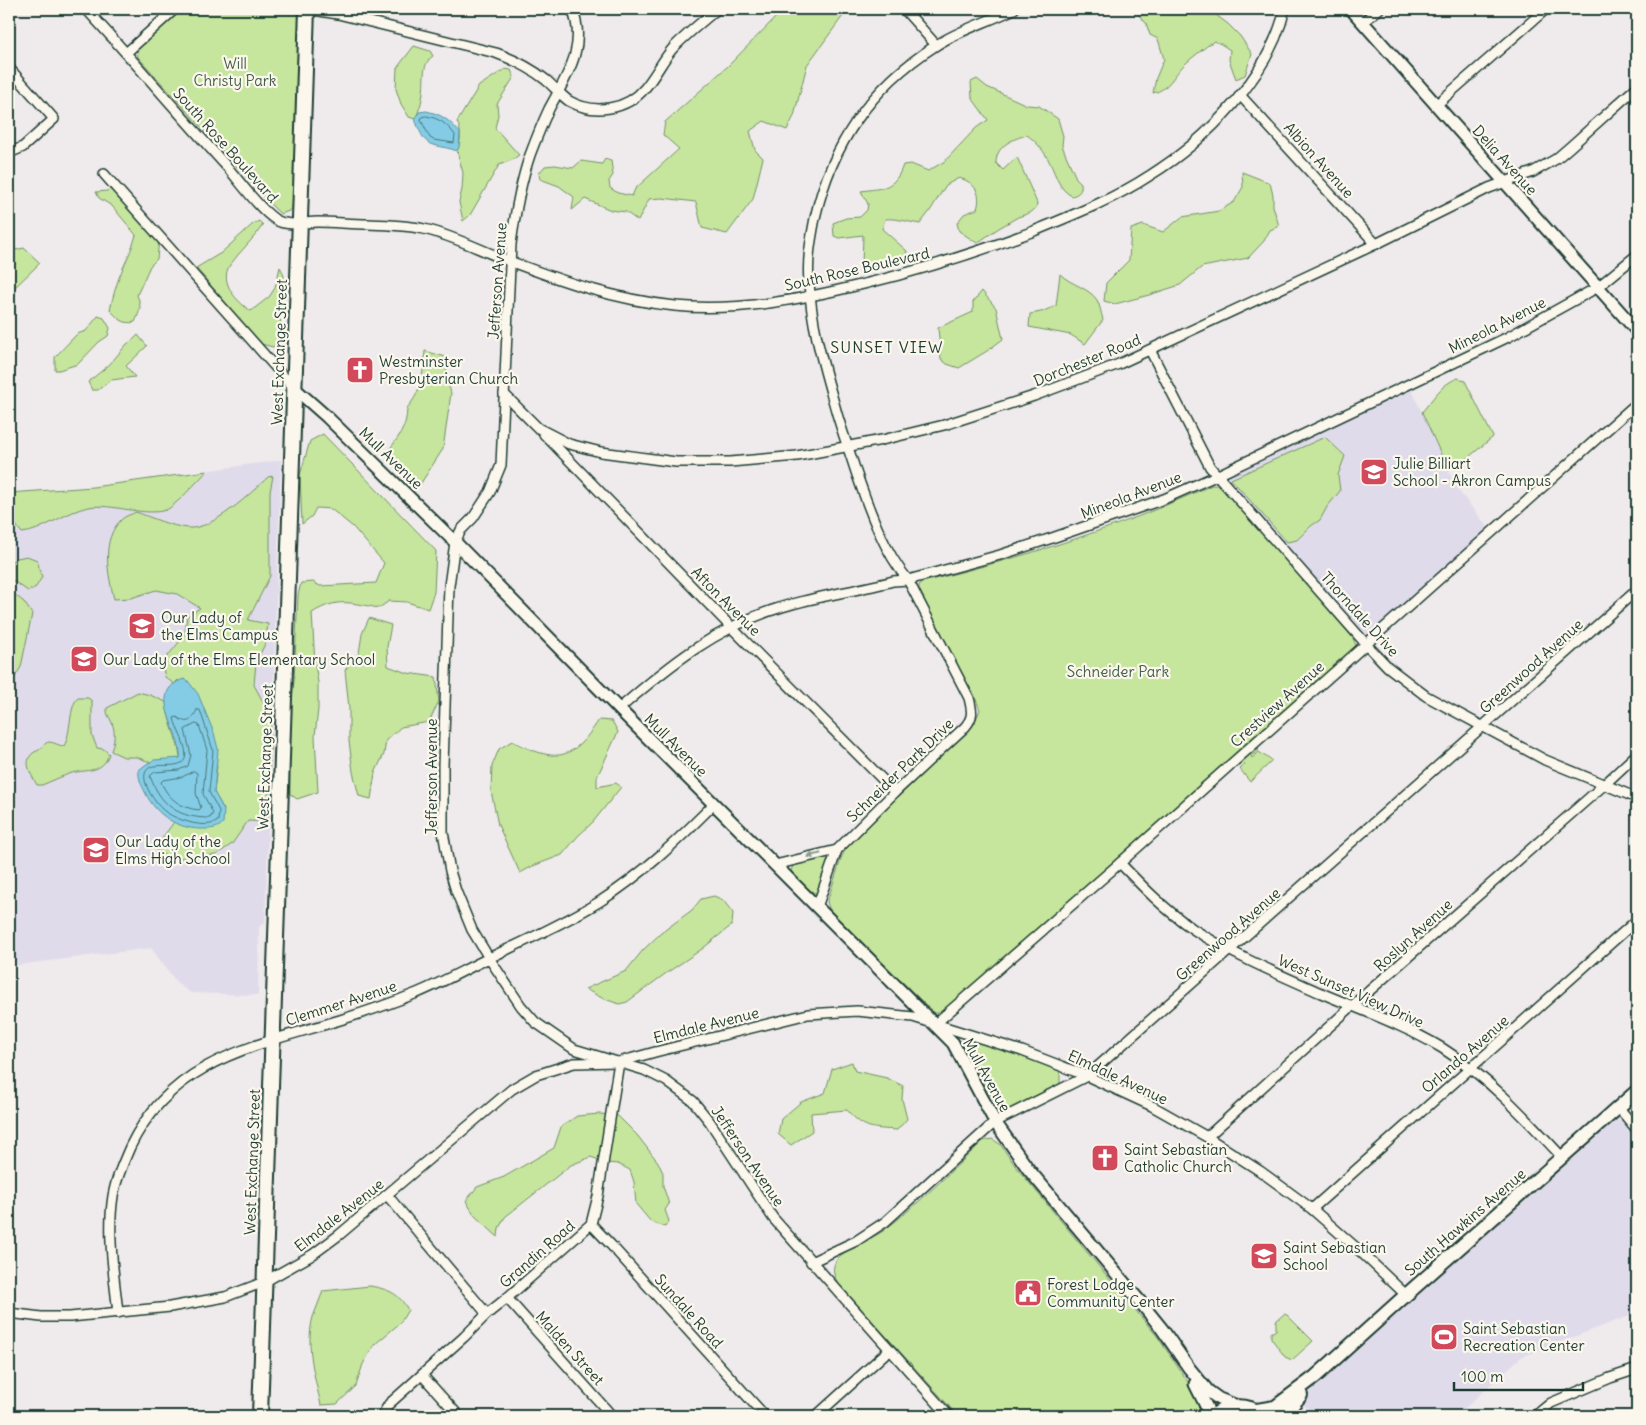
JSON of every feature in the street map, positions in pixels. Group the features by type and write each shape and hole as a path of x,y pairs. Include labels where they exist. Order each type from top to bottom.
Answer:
{"main road":[{"name":"West Exchange Street","path":"260,1416 307,9"},
{"name":"South Hawkins Avenue","path":"1261,1413 1275,1407 1315,1377 1406,1294 1637,1091"},
{"name":"South Hawkins Avenue","path":"1284,1416 1315,1377"},
{"path":"1212,1416 1228,1408 1238,1406 1261,1413"}],"street":[{"name":"South Rose Boulevard","path":"86,9 269,214 283,223 413,227 437,233 581,287 624,299 663,305 697,307 743,306 810,296 895,277 953,260 1004,242 1103,201 1145,179 1178,156 1214,124 1240,94 1263,61 1273,42 1285,10"},
{"path":"126,53 176,9"},
{"path":"307,9 338,14 496,53 521,63 559,90 568,100 587,108 608,108 624,104 639,94 674,48 717,9"},
{"name":"Jefferson Avenue","path":"572,9 577,28 578,44 570,70 544,120 530,156 515,214 511,244 503,438 499,472 479,510 461,530 455,542 449,586 442,812 447,857 456,892 470,924 489,958 521,1006 535,1022 574,1049 644,1070 666,1081 693,1101 710,1122 773,1218 949,1416"},
{"path":"904,9 936,45"},
{"path":"908,580 901,572 884,543 861,488 831,395 810,296 808,266 812,233 824,185 836,154 854,123 880,90 911,62 936,45 1014,9"},
{"name":"Delia Avenue","path":"1351,9 1637,331"},
{"path":"1363,22 1379,9"},
{"path":"1436,105 1546,9"},
{"path":"9,68 54,119 23,147 9,153"},
{"name":"Dorchester Road","path":"504,394 538,428 569,444 601,452 676,462 757,461 797,456 920,431 1064,385 1150,350 1376,244 1489,188 1533,172 1556,159 1637,87"},
{"name":"Albion Avenue","path":"1240,94 1376,244"},
{"name":"Mull Avenue","path":"104,174 293,387 334,424 455,542 953,1043 996,1122 1029,1170 1162,1329 1189,1368 1208,1391 1218,1400 1238,1406"},
{"name":"Mineola Avenue","path":"619,709 696,647 746,620 797,603 893,581 908,580 1000,555 1164,499 1218,475 1508,337 1598,287 1637,256"},
{"name":"Thorndale Drive","path":"1150,350 1210,467 1388,667 1414,688 1546,760 1637,798"},
{"name":"Crestview Avenue","path":"935,1024 1120,863 1637,404"},
{"name":"Afton Avenue","path":"538,428 731,627 895,792"},
{"name":"Schneider Park Drive","path":"817,907 837,850 895,792 965,727 972,716 969,698 908,580"},
{"name":"Greenwood Avenue","path":"811,1262 856,1240 885,1222 996,1122 1087,1076 1637,590"},
{"name":"Roslyn Avenue","path":"1208,1136 1637,754"},
{"name":"Clemmer Avenue","path":"118,1313 111,1219 113,1196 118,1177 135,1136 154,1108 179,1084 220,1058 272,1039 378,1008 433,986 550,930 622,887 675,844 714,804"},
{"path":"775,865 837,850"},
{"name":"West Sunset View Drive","path":"1120,863 1166,908 1192,928 1230,950 1409,1031 1441,1048 1470,1067 1523,1115 1562,1157"},
{"name":"Orlando Avenue","path":"1312,1209 1637,920"},
{"name":"Elmdale Avenue","path":"9,1314 54,1318 118,1313 225,1297 264,1282 312,1255 387,1195 512,1089 549,1070 574,1063 619,1062 808,1014 857,1010 899,1014 1022,1052 1087,1076 1152,1106 1208,1136 1312,1209 1406,1294"},
{"name":"Grandin Road","path":"382,1416 389,1404 487,1314 591,1224 598,1196 619,1062"},
{"path":"1619,1108 1637,1130"},
{"path":"387,1195 487,1314"},
{"name":"Sundale Road","path":"591,1224 765,1416"},
{"name":"Malden Street","path":"507,1298 612,1416"},
{"path":"816,1416 889,1350"},
{"name":"Mull Avenue","path":"1189,1368 1207,1408 1206,1416"},
{"path":"1535,1416 1551,1403 1610,1378 1637,1370"},
{"path":"422,1375 459,1416"}],"shaded area":[{"path":"1410,386 1455,486 1490,530 1368,635 1363,635 1229,481 1227,476 1372,408"},
{"name":"Our Lady of the Elms Campus","path":"281,460 265,922 259,927 258,995 191,993 178,984 151,948 9,966 9,493 93,487"},
{"path":"1619,1108 1637,1130 1637,1313 1521,1357 1456,1416 1316,1416 1297,1399"}],"green space":[{"name":"Will Christy Park","path":"183,9 299,9 293,205 289,211 281,214 275,209 138,57 137,51 140,47"},
{"path":"787,9 848,9 807,65 794,116 787,130 764,121 750,131 755,150 763,158 753,199 727,234 702,228 696,202 662,198 649,199 638,221 626,212 611,210 585,199 572,210 574,197 559,186 540,179 539,173 545,166 555,165 573,168 581,161 602,164 605,159 611,161 613,175 609,181 610,188 618,193 632,196 635,189 679,149 663,135 665,122 728,66 781,12"},
{"path":"1133,9 1208,9 1240,36 1252,54 1245,75 1236,79 1229,60 1230,50 1214,41 1185,64 1163,89 1153,93 1156,78 1164,59 1158,39 1150,35 1146,23"},
{"path":"414,46 430,51 433,56 429,59 425,68 422,100 415,119 409,117 401,104 396,89 397,68"},
{"path":"505,69 511,70 514,77 497,104 498,115 495,128 519,155 499,165 470,215 463,221 459,202 463,173 457,151 460,129 457,122 479,86"},
{"path":"977,79 987,87 1027,105 1039,106 1058,119 1063,136 1062,145 1076,178 1081,183 1080,192 1072,196 1064,190 1040,147 1027,135 1021,137 1011,141 1002,148 996,163 1003,170 1017,157 1037,203 1036,208 1030,213 1018,217 977,243 959,231 957,223 964,214 977,209 979,198 976,189 969,182 959,178 946,185 920,224 885,219 882,229 907,251 905,258 893,259 871,268 862,265 863,235 839,238 834,236 833,223 846,218 860,217 867,210 868,204 861,191 882,188 892,183 900,173 903,165 911,164 928,171 945,161 976,128 988,120 972,98 971,82"},
{"path":"1242,172 1270,183 1273,206 1279,226 1270,230 1264,241 1248,258 1202,267 1180,285 1149,295 1115,304 1104,301 1106,283 1129,260 1131,229 1143,225 1163,232 1182,217 1219,211 1234,202 1243,187"},
{"path":"113,188 159,240 157,259 150,266 137,295 140,308 135,322 131,323 121,320 110,310 117,283 136,235 112,206 99,198 96,192 107,191"},
{"path":"259,221 263,225 230,265 226,278 235,297 251,311 269,297 275,288 280,267 285,284 281,294 280,340 273,347 261,344 196,268 221,253 253,224"},
{"path":"9,243 15,250 24,248 40,263 9,293"},
{"path":"1060,274 1089,292 1099,304 1103,320 1085,344 1071,335 1029,327 1030,314 1056,306"},
{"path":"982,291 996,308 1003,339 959,368 947,364 941,359 938,328 973,312 973,302"},
{"path":"98,316 104,318 110,328 108,336 99,342 78,364 55,370 55,357 77,334 86,331"},
{"path":"138,335 147,346 126,366 135,377 111,380 98,390 92,390 88,382 109,365 127,344"},
{"path":"425,351 446,357 447,379 451,393 443,449 419,486 385,455 401,433 407,415 407,408 419,388"},
{"path":"1458,378 1465,381 1493,437 1464,461 1448,470 1422,412 1442,388"},
{"path":"323,434 436,551 434,592 428,609 407,602 389,601 379,608 352,603 337,603 312,613 318,682 315,736 318,792 297,799 290,794 289,726 294,681 298,595 301,583 313,582 320,586 376,583 384,563 353,527 331,509 316,508 312,516 302,524 300,475 310,441"},
{"path":"1325,437 1345,456 1338,475 1340,491 1327,507 1320,520 1297,540 1287,542 1231,479"},
{"path":"207,471 174,504 166,510 158,512 98,506 89,507 80,509 37,529 22,533 15,524 10,510 9,493 93,487"},
{"path":"273,476 270,492 270,576 248,620 268,624 265,644 256,662 254,685 271,716 268,822 248,821 232,844 216,855 168,857 157,851 163,837 174,822 181,825 224,810 214,792 217,766 178,680 174,684 165,677 162,665 183,636 187,616 200,608 177,594 156,590 131,598 114,599 108,568 108,547 111,536 115,527 122,519 136,512 181,527 198,527 209,523 231,509 268,477"},
{"name":"Schneider Park","path":"1212,485 1226,491 1353,638 1356,646 948,1008 941,1013 934,1013 833,914 827,902 846,849 966,733 974,724 980,710 974,694 919,590 919,585 923,582 1010,559 1110,527"},
{"path":"27,556 37,560 42,577 36,587 28,591 9,578 9,563 17,558"},
{"path":"9,590 24,602 32,614 21,667 9,687"},
{"path":"369,618 391,625 387,647 388,666 407,673 436,677 439,701 429,722 401,727 386,740 384,754 375,773 371,799 359,796 353,772 349,741 349,708 345,670 359,653 362,634"},
{"path":"138,692 166,702 179,749 180,756 178,759 149,762 137,757 124,757 111,751 114,741 114,730 107,708"},
{"path":"78,698 88,698 92,701 92,735 97,748 104,749 109,754 102,765 94,770 72,773 42,785 37,785 29,769 28,761 33,753 47,743 51,742 64,746 73,707"},
{"path":"599,720 612,721 618,732 597,777 597,787 616,783 621,787 593,822 562,855 520,873 498,825 491,791 492,766 499,749 512,741 541,753 562,754 571,751 580,744"},
{"path":"1257,748 1259,750 1251,756 1252,758 1259,752 1272,761 1250,782 1240,769 1245,765 1243,763 1239,767 1237,764"},
{"path":"829,856 830,859 819,892 815,893 809,890 791,871 793,865"},
{"path":"714,896 723,900 733,913 732,925 702,949 627,1002 619,1004 585,989 626,971 643,950 661,933 692,910 701,899"},
{"path":"973,1041 978,1041 1058,1069 1060,1084 1003,1113 993,1100 977,1070 970,1051 970,1045"},
{"path":"852,1062 855,1071 887,1078 903,1086 902,1099 907,1119 897,1130 864,1125 847,1110 811,1113 812,1131 791,1145 778,1134 781,1119 801,1102 825,1093 832,1069"},
{"path":"617,1115 637,1135 658,1162 663,1173 663,1186 669,1204 665,1210 669,1221 665,1227 651,1222 636,1204 634,1182 630,1170 618,1164 607,1163 591,1157 571,1165 505,1217 499,1228 498,1237 475,1216 466,1201 477,1187 504,1177 554,1148 561,1127 577,1116"},
{"path":"992,1139 1000,1144 1016,1167 1157,1336 1198,1397 1200,1408 1198,1416 958,1416 838,1283 834,1274 834,1268 836,1261 841,1255 883,1231 922,1199 983,1141"},
{"path":"370,1286 397,1296 408,1310 400,1323 374,1345 363,1364 356,1386 337,1404 321,1405 310,1350 310,1339 313,1317 323,1291"},
{"path":"1284,1314 1313,1341 1292,1360 1285,1357 1271,1338 1271,1333 1276,1330 1276,1321"}],"water":[{"path":"426,111 437,114 445,119 460,133 457,151 429,144 426,141 415,119 419,112"},
{"path":"184,679 188,681 198,694 214,733 218,749 214,792 224,810 223,823 213,828 195,829 169,820 150,801 139,778 139,770 154,760 180,758 166,703 167,693 172,685"}],"place":[{"name":"Westminster Presbyterian Church","path":"360,370"},
{"name":"Julie Billiart School - Akron Campus","path":"1374,472"},
{"name":"Our Lady of the Elms Campus","path":"142,626"},
{"name":"Our Lady of the Elms Elementary School","path":"84,659"},
{"name":"Our Lady of the Elms High School","path":"96,850"},
{"name":"Saint Sebastian Catholic Church","path":"1105,1158"},
{"name":"Saint Sebastian School","path":"1264,1256"},
{"name":"Forest Lodge Community Center","path":"1028,1293"},
{"name":"Saint Sebastian Recreation Center","path":"1444,1337"}],"district":[{"name":"SUNSET VIEW","path":"887,347"}]}
